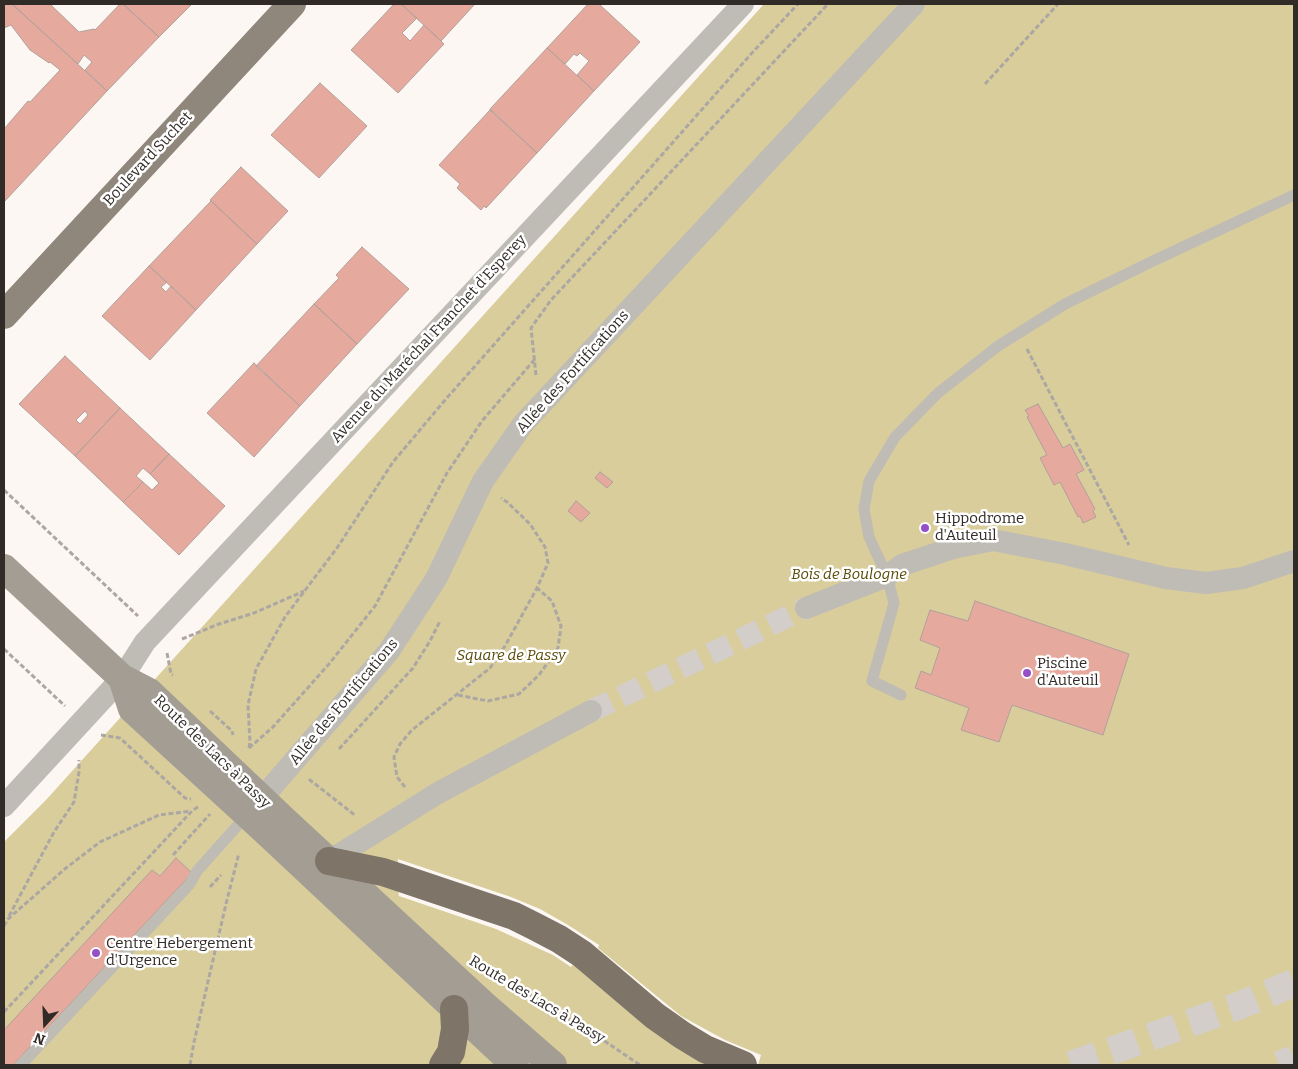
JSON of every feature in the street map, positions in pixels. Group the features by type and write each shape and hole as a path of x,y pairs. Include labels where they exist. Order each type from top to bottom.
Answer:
{"highway":[{"path":"329,862 382,872 506,914 534,926 582,954 655,1016 682,1035 713,1053 742,1065"},
{"path":"443,1065 451,1052 455,1029 454,1008"}],"main road":[{"name":"Boulevard Suchet","path":"4,315 292,4"},
{"name":"Route des Lacs à Passy","path":"4,568 122,678 149,692 255,807 454,1008 515,1065"},
{"name":"Route des Lacs à Passy","path":"255,807 329,862 483,1004 553,1065"}],"street":[{"name":"Avenue du Maréchal Franchet d'Esperey","path":"4,806 92,728 145,642 160,636 743,4"},
{"name":"Allée des Fortifications","path":"255,807 389,651 436,579 483,481 523,424 914,4"},
{"path":"806,608 887,576 902,565 953,548 993,540 1166,578 1206,583 1243,578 1294,561"},
{"path":"329,862 438,794 591,711"}],"lane":[{"path":"901,696 872,681 894,603 887,576 869,537 864,509 870,480 895,437 938,393 998,346 1065,304 1153,260 1294,195"},
{"name":"Allée des Fortifications","path":"21,1065 190,884 197,872 255,807"}],"path":[{"path":"791,4 794,8"},
{"path":"535,359 482,421 447,473 375,606 330,664 273,727 249,748 248,705 256,669 285,617 336,548 393,462 444,400 751,54 798,4"},
{"name":"Allée des Fortifications","path":"536,379 531,328 551,300 828,4"},
{"path":"985,84 1058,4"},
{"path":"1019,333 1143,573"},
{"path":"4,490 160,636 182,639 219,624 254,613 304,591"},
{"path":"418,806 398,777 394,757 400,744 412,730 490,668 505,646 537,588 548,563 546,548 530,524 500,497"},
{"path":"457,695 488,701 519,694 539,675 558,648 562,626 552,602 537,588"},
{"name":"Route des Lacs à Passy","path":"160,636 171,674 178,680"},
{"path":"4,649 92,728 120,738 185,798 200,804"},
{"name":"Route des Lacs à Passy","path":"205,706 232,731 235,742"},
{"path":"92,728 104,730"},
{"path":"4,926 54,832 74,802 79,772 78,754"},
{"path":"305,785 310,780 376,832"},
{"path":"4,1012 196,808"},
{"path":"8,918 66,868 100,842 159,816 192,811"},
{"path":"173,854 212,813"},
{"path":"190,1065 239,853"},
{"name":"Route des Lacs à Passy","path":"481,965 640,1065"}],"green space":[{"name":"Bois de Boulogne","path":"764,4 1294,4 1294,1065 758,1065 761,1055 725,1040 681,1016 598,948 599,945 568,925 540,909 511,897 398,859 399,896 496,929 553,955 571,967 573,964 713,1065 4,1065 4,842 46,800"}],"building":[{"path":"4,4 12,4 107,91 5,201 4,129 28,101 30,102 60,70 30,50 11,25 4,28"},
{"path":"12,4 50,4 79,32 95,30 120,4 123,4 159,37 107,91 85,70 92,62 84,55 78,64"},
{"path":"125,4 192,4 159,37"},
{"path":"394,4 401,4 417,18 402,33 410,41 424,25 444,44 398,93 351,50"},
{"path":"401,4 475,4 441,41"},
{"path":"588,4 599,4 640,42 594,91 577,75 589,61 580,53 577,56 574,54 565,64 547,48"},
{"path":"547,48 594,91 537,153 490,109"},
{"path":"320,83 367,126 319,178 271,135"},
{"path":"490,110 537,153 486,208 484,206 481,210 457,188 460,184 439,165"},
{"path":"241,167 288,211 257,244 210,200"},
{"path":"211,201 257,244 196,310 149,266"},
{"path":"362,247 409,289 357,344 314,304 339,278 336,275"},
{"path":"149,266 167,282 161,287 166,292 171,286 196,310 150,360 102,316"},
{"path":"314,304 357,344 300,406 256,366"},
{"path":"65,356 120,408 75,456 19,404","holes":["85,411 88,415 80,424 76,420"]},
{"path":"254,363 300,406 254,457 207,413"},
{"path":"1038,404 1063,448 1070,444 1084,470 1076,474 1095,509 1093,511 1096,517 1083,523 1060,482 1054,485 1040,458 1047,455 1025,410"},
{"path":"120,408 169,454 150,474 143,468 136,476 143,482 123,502 75,456"},
{"path":"169,454 225,506 179,555 123,502 143,482 152,490 159,483 150,474"},
{"path":"600,472 613,482 607,488 595,478"},
{"path":"576,501 590,513 581,522 568,511"},
{"name":"Piscine d'Auteuil","path":"975,601 1129,654 1103,735 1012,705 999,742 961,730 969,708 915,688 921,671 931,675 940,648 920,640 930,610 968,621"},
{"name":"Centre Hebergement d'Urgence","path":"176,858 192,873 13,1065 4,1065 4,1030 152,870 160,876"}],"tunnel":[{"path":"591,711 806,608"},
{"path":"1071,1065 1238,1006 1294,983"},
{"path":"1279,1065 1294,1059"}],"place":[{"name":"Hippodrome d'Auteuil","path":"925,528"},
{"name":"Piscine d'Auteuil","path":"1027,673"},
{"name":"Centre Hebergement d'Urgence","path":"96,953"}],"park label":[{"name":"Square de Passy","path":"511,656"}]}
